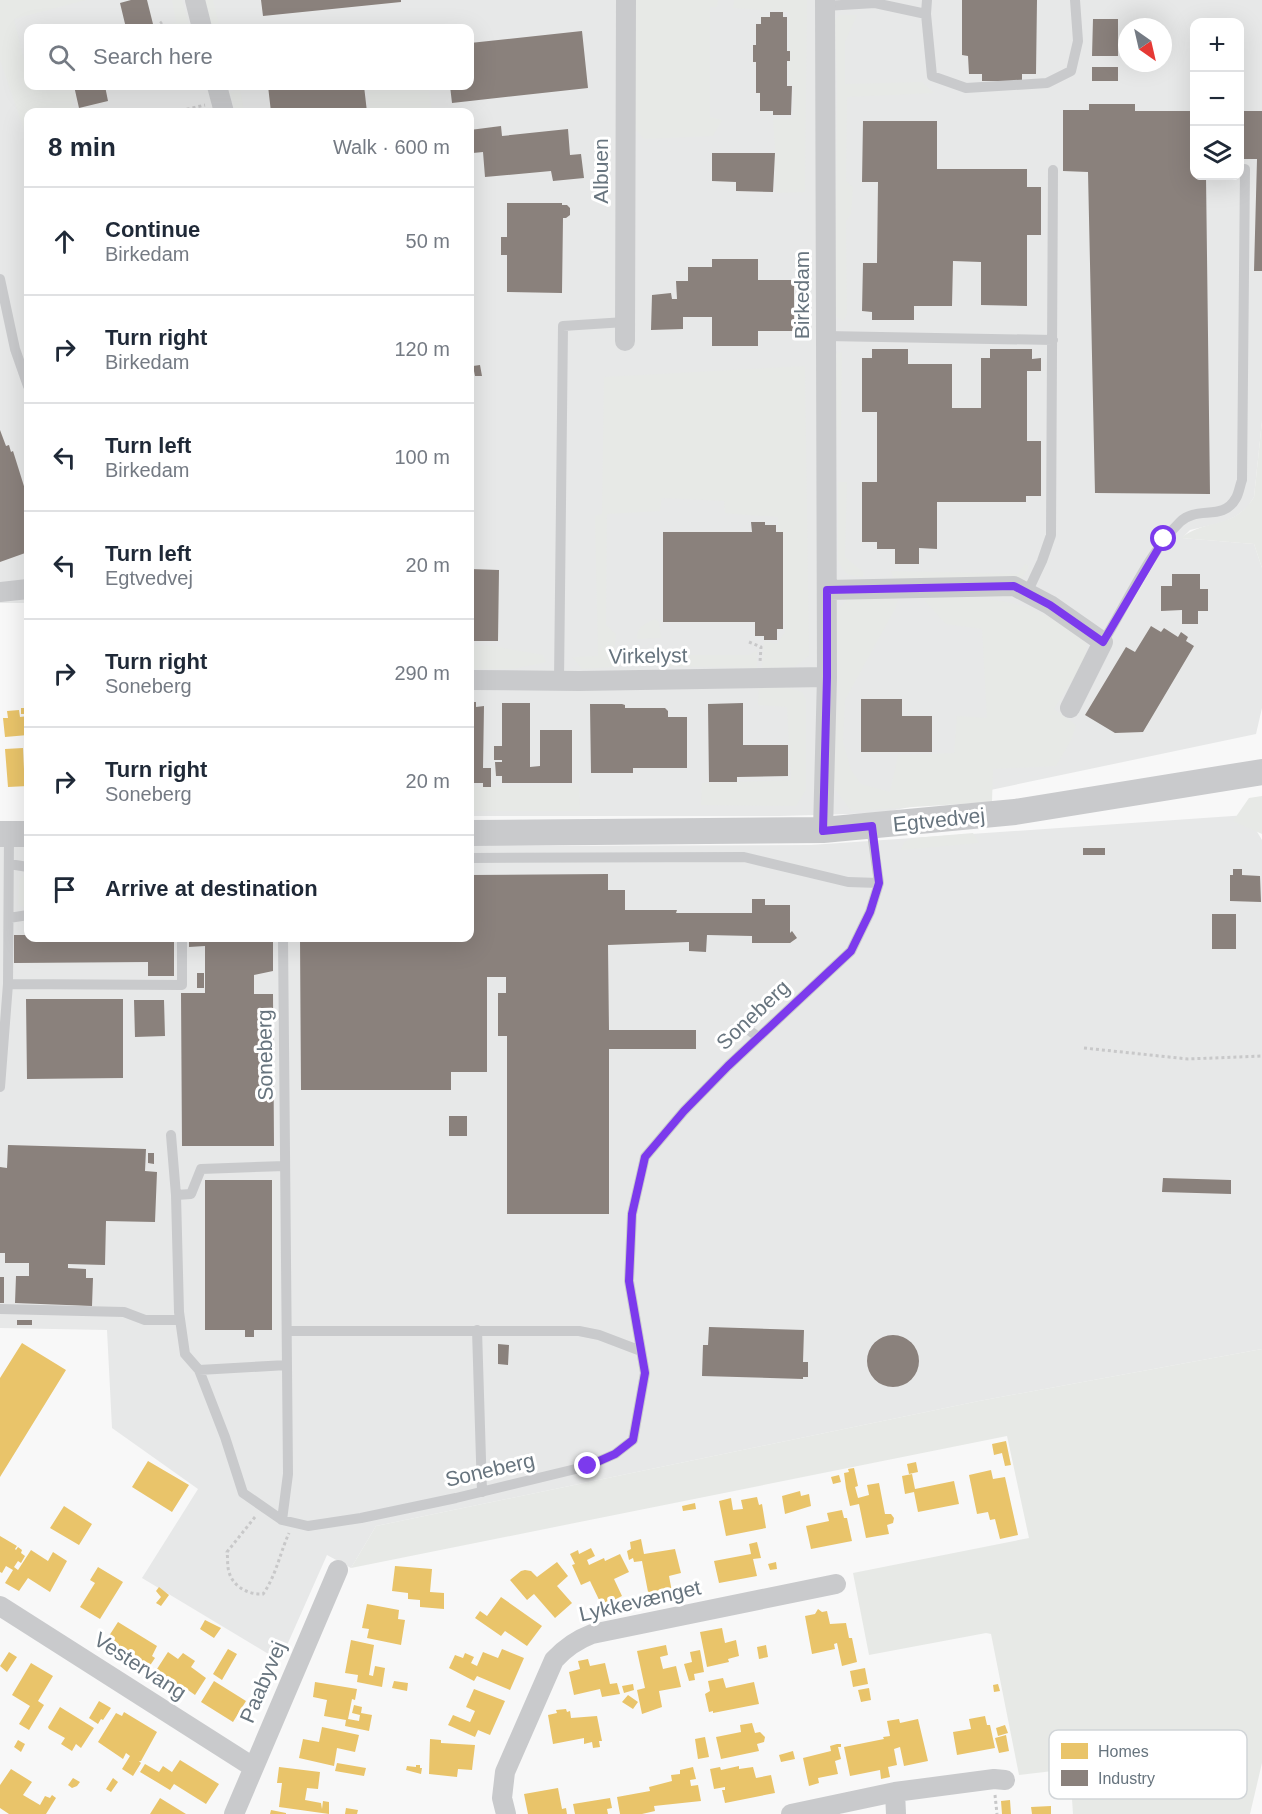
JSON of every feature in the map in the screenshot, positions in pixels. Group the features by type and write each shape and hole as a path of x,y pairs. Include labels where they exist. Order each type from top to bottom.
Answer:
{"street":[{"path":"195,0 201,24"},
{"name":"Albuen","path":"625,332 626,0"},
{"name":"Birkedam","path":"823,831 827,677 825,3"},
{"path":"827,590 1014,586 1050,605 1103,642 1070,708"},
{"path":"0,592 24,589"},
{"name":"Virkelyst","path":"474,680 827,677"},
{"name":"Egtvedvej","path":"474,833 547,845 823,831 1015,812 1262,772"},
{"name":"Paabyvej","path":"234,1814 338,1570"},
{"name":"Lykkevænget","path":"506,1814 502,1798 505,1772 554,1660 564,1649 592,1634 836,1584"},
{"name":"Vestervang","path":"0,1606 253,1767"},
{"path":"790,1814 895,1792 994,1779 1005,1780"},
{"path":"895,1792 896,1814"}],"lane":[{"path":"927,0 926,14 932,76 966,88 1047,83 1071,71 1078,41 1075,0"},
{"path":"825,3 875,1 926,14"},
{"path":"1103,642 1164,539 1182,519 1195,512 1212,514 1224,510 1236,499 1242,480 1245,169"},
{"path":"1027,593 1051,535 1053,170"},
{"path":"0,279 15,349 24,375"},
{"path":"559,681 563,326 625,332"},
{"path":"826,336 1053,340"},
{"name":"Soneberg","path":"283,942 288,1474 282,1520 308,1527 482,1492 588,1466 615,1454 633,1440 645,1373 629,1281 632,1214 645,1157 684,1111 758,1037 851,951 870,912 879,883 872,826"},
{"path":"0,1087 8,984 9,864 13,834"},
{"path":"474,857 547,845 744,857 848,882 879,883"},
{"path":"9,864 24,866"},
{"path":"9,918 24,916"},
{"path":"8,984 182,985 182,942"},
{"path":"741,1024 758,1037"},
{"path":"171,1135 176,1195 180,1320 185,1354 199,1370 225,1437 243,1493 282,1520"},
{"path":"176,1195 191,1194 201,1169 285,1167"},
{"path":"0,1309 124,1312 145,1320 180,1320"},
{"path":"477,1330 482,1492"},
{"path":"287,1331 579,1331 599,1335 642,1352"},
{"path":"199,1370 287,1365"}],"path":[{"path":"190,108 221,100"},
{"path":"749,642 761,646 759,678"},
{"path":"1084,1048 1188,1059 1262,1056"},
{"path":"263,1508 227,1552 229,1573 239,1587 252,1595 263,1594 272,1582 293,1523"}],"shaded area":[{"path":"0,0 1262,0 1262,421 1254,497 1247,508 1236,516 1224,522 1190,530 1182,538 1254,544 1262,568 1262,708 1256,734 881,813 780,816 474,816 474,108 24,108 24,603 0,603"},
{"path":"0,0 86,0 14,19 24,61 24,90 74,90 77,99 72,101 74,108 24,108 24,129 0,60"},
{"path":"172,0 182,0 189,24 171,24 176,22"},
{"path":"205,0 214,0 219,24 211,24"},
{"path":"633,0 718,0 717,7 710,7 710,117 722,120 713,136 644,139 633,126"},
{"path":"734,0 807,0 805,192 775,193 773,119 793,118 793,85 789,83 788,12 733,8"},
{"path":"839,15 857,15 845,42 845,84 922,82 934,93 847,97 846,181 853,187 851,214 846,221 847,313 844,321 835,316 837,84 835,20"},
{"path":"240,90 243,108 234,108 230,92"},
{"path":"367,90 429,90 431,108 370,108"},
{"path":"842,352 841,430 834,430 836,353"},
{"path":"805,366 809,656 794,667 762,668 764,641 777,644 785,632 778,517 725,513 724,501 662,498 660,511 607,514 606,625 616,634 613,667 582,669 572,657 598,656 595,516 602,514 604,377"},
{"path":"1262,421 1262,568 1254,544 1181,538 1190,532 1238,515 1254,497"},
{"path":"838,482 847,482 845,557 864,573 863,577 847,573 838,560"},
{"path":"1025,564 1029,566 1017,582 897,579 893,577 891,571 1018,574"},
{"path":"932,597 997,600 1031,609 1049,617 1087,644 1085,660 1054,709 1076,725 1071,740 1056,766 993,769 992,802 851,811 834,788 836,612 848,598 898,600 845,700 843,742 851,770 861,784 890,792 898,755 954,753 957,716 987,718 982,629 946,624 925,601"},
{"path":"655,619 659,622 661,638 637,639 640,628"},
{"path":"474,645 493,646 543,655 546,662 514,669 474,669"},
{"path":"757,650 757,668 636,666 636,655 750,655"},
{"path":"759,687 789,688 802,692 806,699 806,790 796,806 701,805 702,783 791,780 787,707 758,705"},
{"path":"579,786 580,811 474,811 474,787"},
{"path":"1262,796 1262,834 1233,821 1249,798"},
{"path":"1247,815 1262,840 1262,1349 979,1401 376,1526 351,1568 327,1555 280,1661 142,1578 198,1489 112,1428 107,1330 0,1328 0,847 24,847 24,942 474,942 474,846 811,845"},
{"path":"973,833 979,843 901,850 904,842 913,838"},
{"path":"24,875 24,907 18,904 20,878"},
{"path":"1262,1349 1262,1763 1250,1814 1073,1814 1072,1799 1247,1799 1247,1730 1049,1730 1049,1771 1019,1775 991,1634 986,1633 869,1655 853,1573 1029,1538 1007,1436 351,1568 376,1526 979,1401"}],"building: Homes":[{"path":"19,710 20,717 24,716 24,735 5,737 3,718 8,718 7,711"},
{"path":"23,748 24,786 8,787 5,749"},
{"path":"22,1343 66,1370 0,1477 0,1378"},
{"path":"1006,1441 1011,1465 1005,1466 1002,1453 994,1455 992,1444"},
{"path":"148,1461 189,1485 172,1512 132,1487"},
{"path":"916,1462 918,1472 909,1474 907,1464"},
{"path":"854,1468 858,1498 869,1495 867,1485 879,1483 885,1514 891,1514 894,1518 893,1523 887,1525 889,1534 866,1538 859,1504 850,1506 846,1488 844,1473"},
{"path":"991,1470 993,1479 1005,1477 1018,1535 1000,1539 995,1519 990,1520 988,1512 977,1514 969,1475"},
{"path":"912,1474 915,1489 954,1481 959,1504 918,1512 914,1492 905,1494 902,1476"},
{"path":"839,1475 841,1482 833,1484 831,1477"},
{"path":"800,1491 801,1496 809,1494 811,1506 785,1514 782,1496"},
{"path":"757,1497 759,1505 762,1504 766,1528 726,1536 719,1501 731,1498 733,1510 743,1509 741,1500"},
{"path":"695,1503 696,1509 683,1511 682,1506"},
{"path":"64,1506 92,1524 79,1545 50,1528"},
{"path":"842,1510 844,1518 847,1518 852,1541 811,1549 806,1526 829,1521 827,1513"},
{"path":"0,1536 17,1546 16,1550 18,1547 22,1550 21,1553 25,1556 21,1563 18,1561 14,1567 18,1570 31,1550 48,1561 53,1552 67,1561 50,1592 28,1578 19,1591 5,1583 13,1570 6,1566 2,1573 0,1572"},
{"path":"641,1539 644,1554 675,1549 681,1573 669,1576 672,1592 649,1597 642,1561 634,1562 633,1558 629,1560 627,1551 631,1549 630,1542"},
{"path":"757,1542 761,1558 753,1559 757,1576 719,1583 714,1561 751,1554 749,1544"},
{"path":"591,1548 595,1556 587,1560 589,1565 620,1554 629,1572 614,1579 622,1596 602,1606 590,1581 581,1585 572,1565 575,1564 570,1554 578,1550 579,1554"},
{"path":"557,1562 568,1576 557,1586 572,1603 555,1618 534,1594 527,1600 510,1580 525,1570 531,1571 537,1577"},
{"path":"776,1562 777,1569 770,1570 768,1564"},
{"path":"395,1566 432,1569 430,1592 444,1593 444,1609 420,1607 420,1600 408,1599 408,1593 392,1591"},
{"path":"98,1567 123,1582 100,1619 80,1607 95,1583 90,1580"},
{"path":"159,1587 169,1595 161,1606 156,1603 161,1597 156,1591"},
{"path":"501,1597 542,1626 527,1646 505,1631 501,1636 475,1618 480,1611 487,1616"},
{"path":"367,1604 399,1610 398,1619 405,1620 401,1645 367,1638 369,1629 362,1628"},
{"path":"818,1609 822,1612 827,1611 830,1624 846,1623 857,1662 842,1666 837,1643 834,1644 835,1649 812,1654 805,1616 815,1614"},
{"path":"205,1620 221,1628 214,1638 200,1629"},
{"path":"118,1622 157,1646 152,1656 155,1658 149,1667 146,1665 145,1667 113,1647 114,1644 107,1639"},
{"path":"722,1628 725,1643 736,1640 739,1656 728,1659 729,1662 707,1667 700,1632"},
{"path":"351,1640 374,1645 369,1675 373,1676 375,1666 385,1668 382,1687 357,1682 358,1675 345,1673"},
{"path":"666,1645 668,1655 660,1657 663,1669 676,1666 681,1687 659,1691 662,1707 642,1714 637,1690 645,1688 637,1651"},
{"path":"766,1645 768,1657 759,1659 757,1647"},
{"path":"228,1649 237,1654 222,1680 213,1674"},
{"path":"502,1649 524,1658 510,1690 477,1676 474,1681 449,1668 455,1655 463,1658 465,1653 474,1657 471,1663 477,1666 483,1652 498,1658"},
{"path":"700,1650 704,1672 694,1674 695,1680 689,1681 684,1664 692,1662 690,1652"},
{"path":"9,1652 17,1657 7,1672 0,1666"},
{"path":"168,1652 178,1659 183,1653 195,1661 191,1667 206,1678 195,1695 188,1690 186,1693 155,1672"},
{"path":"588,1659 590,1666 605,1663 610,1684 617,1683 620,1694 602,1697 600,1689 574,1695 569,1672 580,1669 578,1661"},
{"path":"31,1663 53,1676 38,1701 44,1705 29,1730 19,1724 30,1706 12,1695"},
{"path":"865,1668 868,1684 853,1687 850,1671"},
{"path":"723,1678 726,1688 754,1682 759,1704 709,1712 705,1694 710,1691 708,1681"},
{"path":"214,1681 246,1701 233,1722 201,1702"},
{"path":"394,1681 408,1683 407,1691 392,1688"},
{"path":"315,1682 357,1689 355,1700 352,1699 348,1719 359,1721 360,1715 352,1713 354,1705 362,1707 361,1713 372,1715 369,1731 345,1726 346,1720 324,1716 327,1700 313,1697"},
{"path":"633,1684 634,1690 624,1693 622,1686"},
{"path":"998,1684 1000,1691 994,1692 993,1685"},
{"path":"869,1688 871,1700 861,1702 858,1690"},
{"path":"474,1689 505,1701 490,1735 478,1730 475,1737 448,1725 453,1715 470,1722 475,1711 466,1707"},
{"path":"628,1695 638,1702 633,1709 622,1702"},
{"path":"99,1701 111,1708 98,1724 89,1718"},
{"path":"60,1707 94,1728 81,1748 76,1744 72,1751 61,1744 65,1738 49,1729"},
{"path":"566,1709 567,1712 570,1711 571,1718 597,1716 602,1741 599,1741 600,1747 593,1748 592,1742 584,1744 584,1738 553,1744 548,1715 557,1713 556,1710"},
{"path":"124,1712 157,1732 139,1761 141,1763 133,1776 122,1769 130,1756 126,1753 123,1759 98,1742 116,1713 122,1716"},
{"path":"985,1716 987,1725 990,1725 995,1748 957,1755 953,1732 971,1729 969,1719"},
{"path":"899,1719 900,1723 918,1719 928,1761 904,1766 900,1747 894,1749 897,1765 888,1767 890,1777 881,1779 880,1770 850,1776 844,1747 890,1736 887,1721"},
{"path":"752,1723 755,1733 760,1732 765,1737 764,1742 757,1744 759,1751 721,1759 716,1737 741,1732 740,1725"},
{"path":"1005,1725 1008,1733 998,1736 996,1728"},
{"path":"322,1727 359,1735 355,1752 337,1748 334,1766 299,1758 303,1739 319,1742"},
{"path":"1006,1735 1009,1751 999,1753 995,1738"},
{"path":"705,1737 709,1757 698,1759 695,1739"},
{"path":"430,1739 441,1740 441,1743 475,1745 472,1770 458,1769 457,1777 429,1774"},
{"path":"18,1740 25,1744 21,1752 14,1747"},
{"path":"841,1744 841,1747 838,1747 841,1759 835,1761 838,1774 818,1778 819,1783 809,1786 803,1758 831,1751 830,1746"},
{"path":"793,1751 795,1759 781,1762 779,1755"},
{"path":"180,1760 219,1784 206,1804 174,1784 170,1790 140,1772 145,1764 159,1772 163,1766 172,1772"},
{"path":"337,1763 366,1768 364,1776 335,1771"},
{"path":"416,1765 422,1768 421,1774 406,1770 407,1766 416,1767"},
{"path":"739,1766 739,1769 753,1767 756,1778 771,1775 775,1793 725,1803 722,1790 725,1790 725,1787 714,1789 710,1769 720,1767 721,1770"},
{"path":"279,1767 320,1772 318,1789 307,1788 305,1800 321,1803 322,1809 323,1801 329,1802 329,1814 279,1807 282,1783 277,1783"},
{"path":"693,1767 696,1779 690,1780 691,1786 698,1785 701,1801 654,1806 655,1811 642,1814 620,1814 617,1797 650,1791 649,1787 672,1781 671,1775 680,1774 680,1770"},
{"path":"11,1769 32,1782 23,1795 40,1805 45,1796 50,1798 52,1795 56,1798 46,1814 9,1814 0,1808 0,1785"},
{"path":"73,1778 80,1782 72,1788 68,1785"},
{"path":"113,1778 118,1782 111,1792 106,1789"},
{"path":"558,1788 562,1809 566,1808 567,1814 528,1814 524,1794"},
{"path":"160,1798 186,1814 150,1814"},
{"path":"610,1798 612,1808 607,1809 608,1814 575,1814 573,1804"},
{"path":"1010,1800 1011,1814 1002,1814 1001,1801"},
{"path":"1051,1806 1051,1814 1032,1814 1031,1807"},
{"path":"346,1808 358,1810 357,1814 345,1814"},
{"path":"271,1810 286,1813 286,1814 270,1814"}],"building: Industry":[{"path":"147,0 153,24 125,24 120,3"},
{"path":"261,0 401,0 401,2 263,16"},
{"path":"962,0 1037,0 1036,74 1022,74 1022,81 982,81 982,74 969,74 968,56 962,55"},
{"path":"770,12 783,12 783,17 787,17 787,51 790,51 790,61 787,61 787,86 792,86 791,115 773,115 773,111 760,111 760,93 756,93 756,62 753,62 753,45 756,45 756,24 761,24 761,17 770,17"},
{"path":"1093,19 1118,19 1118,56 1092,56"},
{"path":"582,31 588,88 452,103 450,90 474,90 474,43"},
{"path":"1092,67 1118,67 1118,81 1092,81"},
{"path":"75,90 106,90 108,101 79,108"},
{"path":"268,90 364,90 367,108 271,108"},
{"path":"1089,104 1135,104 1135,111 1190,111 1190,180 1206,180 1210,494 1095,493 1088,172 1063,171 1063,110 1089,110"},
{"path":"1244,111 1262,111 1262,271 1254,271 1257,159 1244,159"},
{"path":"863,121 937,121 937,169 1027,169 1027,187 1041,187 1041,235 1027,235 1027,306 981,305 981,262 953,261 952,306 914,306 914,320 872,320 872,312 862,311 863,263 877,263 878,182 862,182"},
{"path":"501,126 502,136 568,129 570,155 581,154 584,178 553,181 551,171 485,177 483,152 474,153 474,129"},
{"path":"712,153 775,153 773,192 736,191 736,182 712,181"},
{"path":"507,203 562,203 570,208 570,215 563,218 562,293 507,292 507,255 501,255 501,237 507,237"},
{"path":"712,259 758,259 758,280 794,280 794,331 758,331 758,346 712,346 712,317 683,317 683,329 651,330 652,295 671,293 672,299 677,299 676,281 688,281 688,267 712,267"},
{"path":"872,349 908,349 908,364 952,364 952,408 981,408 981,358 990,358 990,349 1032,349 1032,359 1041,358 1041,371 1027,371 1027,441 1041,441 1041,496 1026,496 1026,502 937,502 937,549 919,548 919,564 895,564 895,549 877,549 877,542 862,542 862,482 877,482 877,412 862,412 862,358 872,358"},
{"path":"480,365 482,376 475,376 474,366"},
{"path":"0,430 6,446 9,445 11,452 13,451 24,486 24,553 0,562"},
{"path":"751,522 776,525 776,532 783,532 783,629 777,629 777,640 764,640 764,636 755,636 755,622 663,622 663,532 752,532"},
{"path":"474,569 499,570 498,641 474,641"},
{"path":"1172,574 1200,574 1200,589 1208,589 1208,611 1198,611 1198,624 1182,624 1182,610 1161,611 1161,586 1172,586"},
{"path":"1151,626 1161,632 1164,628 1178,637 1181,632 1188,637 1186,641 1194,646 1143,732 1115,733 1085,715 1126,647 1135,652"},
{"path":"861,699 902,699 902,716 932,716 932,752 861,752"},
{"path":"474,702 476,702 476,707 484,706 483,768 491,768 491,787 483,787 483,783 474,783"},
{"path":"502,703 530,703 530,767 540,766 540,730 572,730 572,783 502,783 502,776 496,776 495,762 502,762 502,760 494,760 494,746 502,746"},
{"path":"743,703 743,745 788,745 788,776 737,777 737,782 709,782 708,704"},
{"path":"590,704 622,704 625,708 665,708 668,711 668,717 687,717 687,768 633,768 633,773 591,773"},
{"path":"1083,848 1105,848 1105,855 1083,855"},
{"path":"1233,869 1242,869 1242,875 1260,876 1261,902 1230,901 1230,875 1233,875"},
{"path":"608,874 608,890 625,890 625,910 752,913 752,899 765,899 765,905 790,905 790,933 792,931 797,938 790,943 752,943 752,936 707,935 706,952 689,951 689,942 608,945 609,1030 696,1030 696,1049 609,1049 609,1214 507,1214 507,1036 498,1036 498,993 506,993 506,977 487,977 487,1072 451,1072 451,1090 301,1090 300,942 474,942 474,875"},
{"path":"1212,914 1236,914 1236,949 1212,949"},
{"path":"14,935 24,935 24,942 174,942 174,976 148,976 148,962 14,963"},
{"path":"189,942 273,942 273,971 254,975 254,994 273,994 274,1146 182,1146 181,993 205,993 205,946 189,947"},
{"path":"197,973 204,973 204,988 197,988"},
{"path":"26,999 123,999 123,1078 27,1079"},
{"path":"134,1000 164,1000 165,1036 135,1037"},
{"path":"449,1116 467,1116 467,1136 449,1136"},
{"path":"8,1145 146,1149 145,1171 157,1172 155,1222 106,1221 105,1265 68,1264 68,1268 86,1269 86,1278 93,1278 92,1306 15,1303 16,1276 29,1276 29,1263 5,1263 5,1253 0,1253 0,1167 7,1168"},
{"path":"148,1153 154,1153 154,1164 148,1163"},
{"path":"1163,1178 1231,1180 1231,1194 1162,1192"},
{"path":"205,1180 272,1180 272,1330 254,1330 254,1337 245,1337 245,1330 205,1330"},
{"path":"0,1277 4,1277 4,1303 0,1303"},
{"path":"17,1320 32,1320 32,1325 17,1325"},
{"path":"709,1327 804,1330 803,1362 808,1362 808,1377 803,1377 803,1379 702,1376 703,1345 708,1345"},
{"path":"888,1335 898,1335 912,1342 919,1361 912,1380 898,1387 888,1387 878,1383 871,1376 867,1366 867,1356 871,1346 878,1339"},
{"path":"498,1344 509,1345 508,1365 498,1364"}],"route":[{"path":"588,1466 615,1454 633,1440 645,1373 629,1281 632,1214 645,1157 684,1111 728,1066 851,951 870,912 879,883 872,826 823,831 827,590 1014,586 1050,605 1103,642 1164,539"}]}
